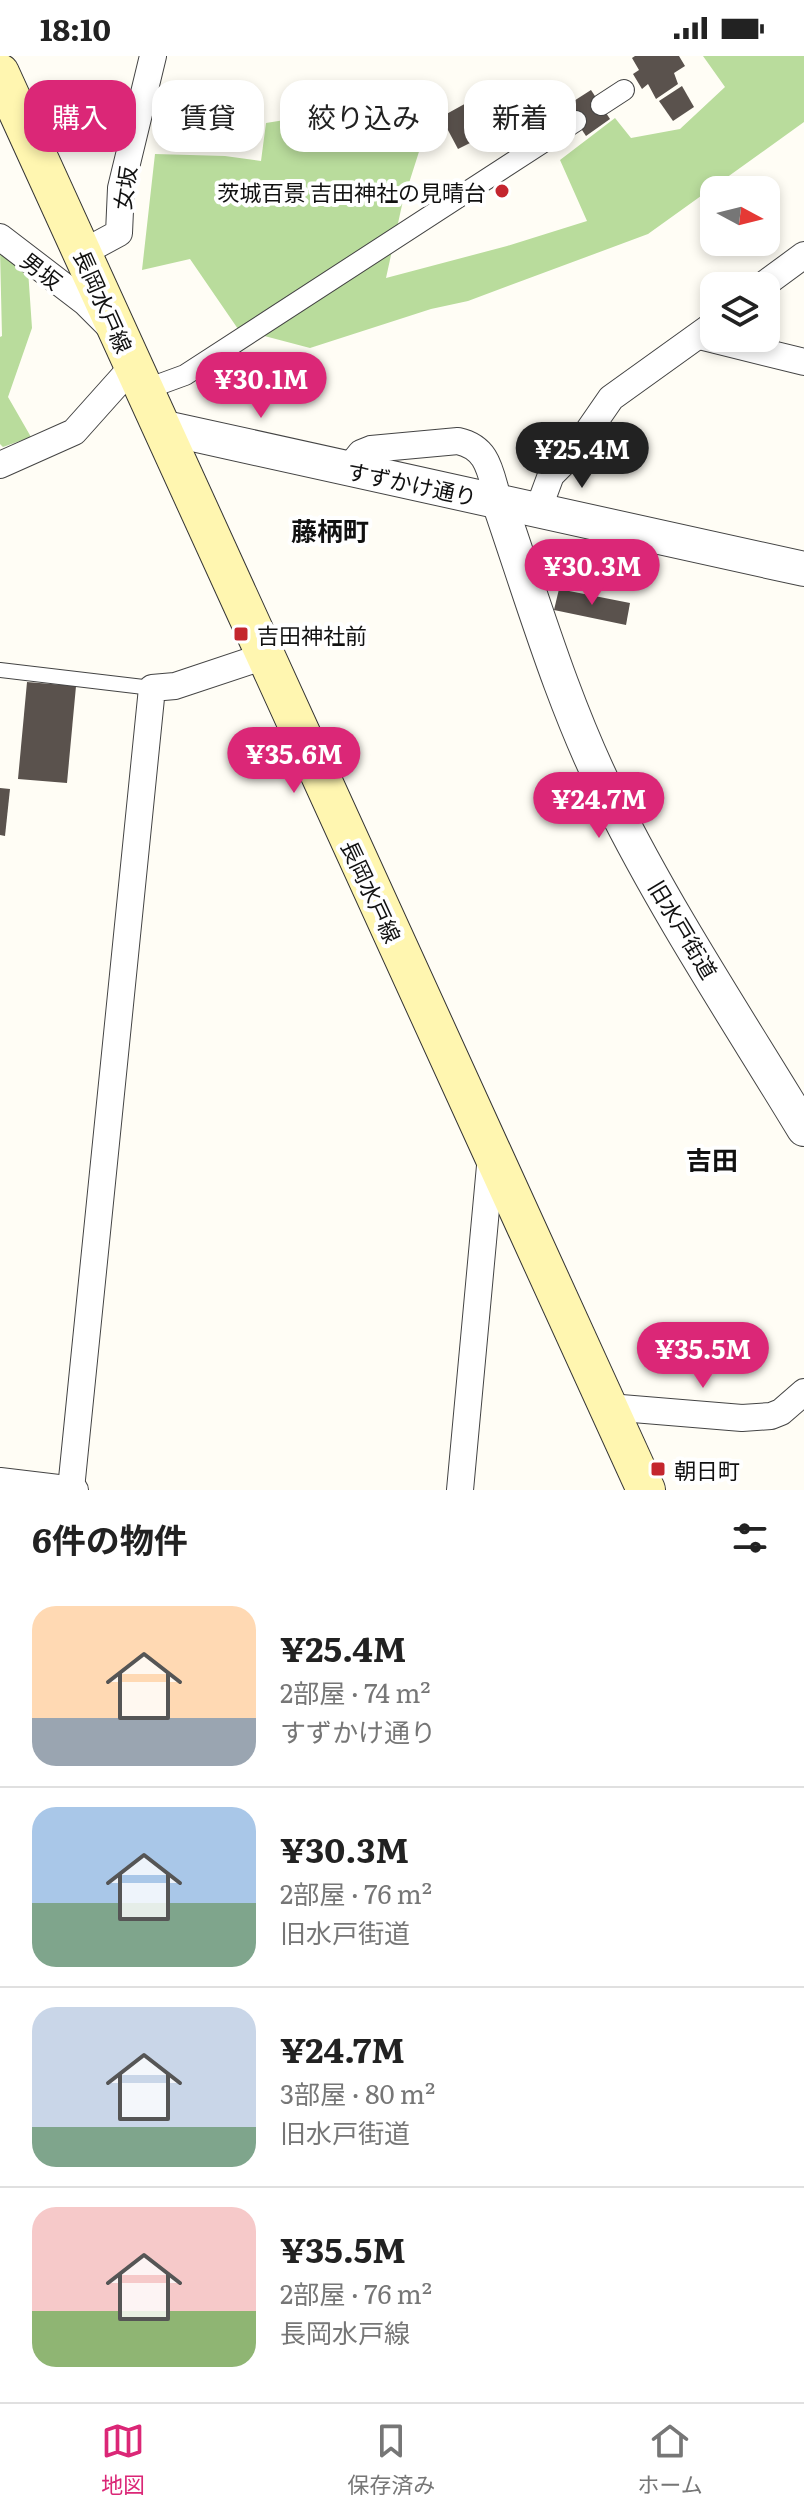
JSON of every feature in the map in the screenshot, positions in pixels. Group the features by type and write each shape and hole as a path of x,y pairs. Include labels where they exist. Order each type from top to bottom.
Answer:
{"main road":[{"name":"長岡水戸線","path":"0,73 646,1490"}],"street":[{"name":"女坂","path":"82,253 119,233 121,188 153,56"},
{"path":"601,105 624,90"},
{"path":"0,465 74,432 132,364 185,375 528,152"},
{"name":"男坂","path":"0,237 86,303 132,364"},
{"path":"780,273 804,255"},
{"path":"538,510 551,475 573,453 611,398 700,334"},
{"path":"773,352 804,362"},
{"name":"すずかけ通り","path":"161,427 804,569"},
{"name":"旧水戸街道","path":"348,469 361,453 371,449 458,441 471,444 482,452 547,645 608,795 640,856 804,1129"},
{"path":"0,1483 73,1490 152,688 175,686 265,656"},
{"path":"460,1490 492,1149"},
{"path":"609,1407 742,1418 771,1416 781,1412 804,1392"}],"lane":[{"path":"0,670 152,688"}],"green space":[{"path":"703,56 804,56 804,122 729,176 700,176 700,197 648,234 468,301 431,309 310,348 238,329 190,259 142,270 155,154 225,156 261,161 266,123 280,121 280,152 419,152 402,205 386,278 587,221 560,160 570,152 576,152 576,148 615,118 631,138 680,129 725,87"},
{"path":"0,250 28,270 32,328 8,397 31,437 3,447 0,444"}],"building":[{"path":"679,56 685,66 674,73 678,84 656,99 648,84 642,89 633,74 639,70 632,58"},
{"path":"682,86 694,107 673,121 659,101"},
{"path":"591,90 610,119 586,136 576,121 576,100"},
{"path":"464,104 464,146 458,149 448,130 448,113"},
{"path":"552,545 585,552 578,585 544,578"},
{"path":"559,589 630,603 626,625 554,610"},
{"path":"27,682 76,686 67,783 18,779"},
{"path":"0,788 10,789 5,836 0,835"}],"place":[{"name":"茨城百景 吉田神社の見晴台","path":"502,191"},
{"name":"吉田神社前","path":"241,634"},
{"name":"朝日町","path":"658,1469"}],"district":[{"name":"藤柄町","path":"330,529"},
{"name":"吉田","path":"712,1158"}]}
